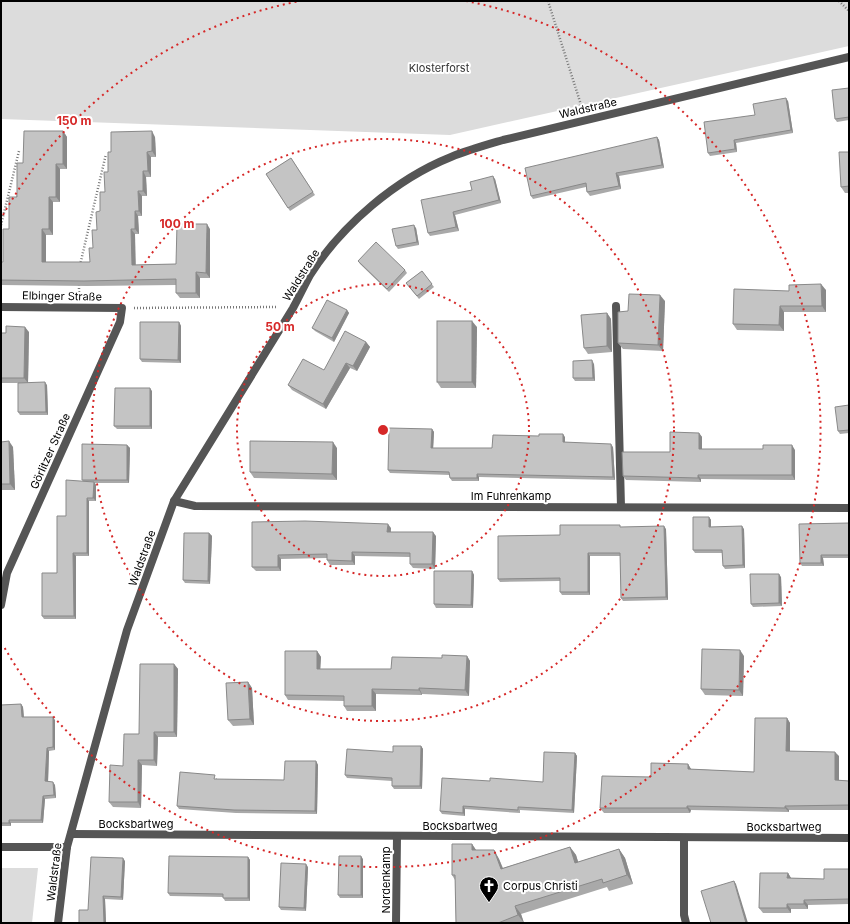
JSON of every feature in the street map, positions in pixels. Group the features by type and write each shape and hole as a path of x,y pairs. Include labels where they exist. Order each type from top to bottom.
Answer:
{"street":[{"name":"Waldstraße","path":"58,923 67,847 70,834 127,630 174,501 293,308 310,275 334,243 378,200 405,180 450,157 503,140 849,57"},
{"path":"616,306 621,507"},
{"name":"Elbinger Straße","path":"1,307 122,308"},
{"name":"Görlitzer Straße","path":"1,605 4,573 120,322 122,308"},
{"name":"Im Fuhrenkamp","path":"174,501 195,506 849,508"},
{"name":"Bocksbartweg","path":"70,834 849,838"},
{"name":"Nordenkamp","path":"396,923 397,836"},
{"path":"684,838 684,915 686,923"},
{"path":"1,847 67,847"}],"path":[{"path":"548,1 585,120"},
{"path":"840,1 849,11"},
{"path":"1,225 19,151"},
{"path":"79,270 106,154"},
{"path":"79,277 79,298"},
{"path":"122,308 293,308"}],"green space":[{"name":"Klosterforst","path":"1,1 849,1 849,46 450,135 1,119"},
{"path":"1,868 38,868 32,923 1,923"}],"building":[{"path":"849,88 849,117 835,119 832,90"},
{"path":"786,98 791,130 734,140 735,149 708,153 704,122 755,115 753,104"},
{"path":"24,131 63,131 63,164 56,164 56,197 49,197 49,229 42,229 42,262 90,262 89,248 93,248 92,230 97,230 96,212 100,211 100,192 105,192 104,172 108,172 108,152 111,152 111,132 152,131 152,151 147,152 148,171 143,171 143,191 138,191 139,211 135,211 135,229 131,229 132,265 176,264 177,224 207,224 206,273 196,272 196,293 176,293 176,279 84,281 1,280 1,262 3,262 3,229 9,229 9,197 17,197 17,163 23,163"},
{"path":"657,137 662,165 616,173 619,186 587,192 586,183 531,196 525,168"},
{"path":"839,152 849,152 849,186 841,187"},
{"path":"291,158 313,192 288,208 266,174"},
{"path":"493,176 499,200 453,212 456,227 428,233 421,200 472,190 470,182"},
{"path":"414,225 417,242 396,246 392,229"},
{"path":"376,242 405,270 387,289 358,261"},
{"path":"422,271 432,284 417,296 406,283"},
{"path":"821,284 822,306 780,306 779,325 733,324 734,289 789,291 789,285"},
{"path":"629,294 660,295 658,345 618,343 618,312 628,311"},
{"path":"327,300 347,310 332,338 312,328"},
{"path":"607,313 607,346 584,348 581,315"},
{"path":"437,321 472,321 472,382 437,382"},
{"path":"140,322 179,322 178,360 140,359"},
{"path":"6,326 25,327 24,378 1,378 1,333 6,333"},
{"path":"345,331 366,342 353,366 346,363 323,404 288,385 303,359 324,370"},
{"path":"592,360 593,378 573,378 573,361"},
{"path":"45,382 46,412 18,412 18,383"},
{"path":"115,388 150,388 150,426 114,426"},
{"path":"849,405 849,430 838,431 835,407"},
{"path":"389,428 432,429 431,448 492,448 493,435 539,436 539,434 563,434 563,442 611,444 613,477 477,474 477,478 450,478 449,472 388,470"},
{"path":"670,432 699,433 699,449 763,449 763,445 792,445 792,475 698,475 698,478 623,476 622,452 670,452"},
{"path":"9,441 10,484 1,484 1,442"},
{"path":"250,441 333,442 332,474 250,472"},
{"path":"82,444 127,445 127,480 82,480"},
{"path":"66,480 94,482 93,498 87,498 87,553 73,553 74,616 42,616 42,573 57,573 57,516 66,516"},
{"path":"693,517 709,517 709,527 742,526 743,565 723,566 722,550 693,550"},
{"path":"305,521 388,524 387,532 433,532 432,564 410,564 410,553 352,552 352,561 327,560 327,554 278,555 278,567 252,567 252,522"},
{"path":"849,523 849,555 821,555 821,563 800,563 799,524"},
{"path":"560,525 620,525 620,527 664,526 666,597 621,598 620,553 588,553 588,592 560,592 560,578 498,579 498,536 560,535"},
{"path":"184,533 209,533 208,581 183,580"},
{"path":"434,571 472,571 471,605 434,604"},
{"path":"750,574 779,574 779,603 751,604"},
{"path":"702,649 740,650 739,690 701,689"},
{"path":"285,651 317,651 317,669 391,669 392,657 442,658 442,655 467,656 465,690 419,688 419,690 372,689 372,706 344,706 344,696 285,695"},
{"path":"140,664 174,664 174,732 154,732 154,760 138,760 138,802 109,802 110,765 123,766 124,734 139,734"},
{"path":"248,682 250,719 228,720 226,683"},
{"path":"21,704 22,717 53,717 53,747 47,748 45,781 53,782 54,795 43,796 41,820 9,820 9,823 1,823 1,705"},
{"path":"755,718 787,718 786,751 835,752 835,780 849,781 849,805 785,806 785,808 687,806 687,808 600,808 602,776 651,777 651,763 688,764 688,769 754,772"},
{"path":"393,746 421,746 420,786 392,786 392,778 345,775 347,749 393,752"},
{"path":"544,752 575,753 572,810 518,807 518,810 463,806 463,813 440,811 442,778 490,781 490,778 543,782"},
{"path":"285,761 316,761 315,811 234,810 177,806 180,772 215,775 214,779 284,780"},
{"path":"452,844 472,844 472,850 494,850 501,869 570,847 575,863 619,849 627,875 603,883 602,879 515,906 518,915 498,923 456,923 455,875 452,875"},
{"path":"169,856 248,857 248,898 223,898 223,894 168,893"},
{"path":"339,856 361,856 361,895 338,895"},
{"path":"91,857 123,858 121,897 103,896 104,923 79,923 79,910 88,910"},
{"path":"281,863 306,864 304,908 279,907"},
{"path":"824,869 849,869 849,899 804,900 804,904 787,904 787,908 759,908 760,873 788,873 787,878 824,879"},
{"path":"734,881 746,923 711,923 701,891"}],"place":[{"name":"Corpus Christi","path":"489,903"}]}
